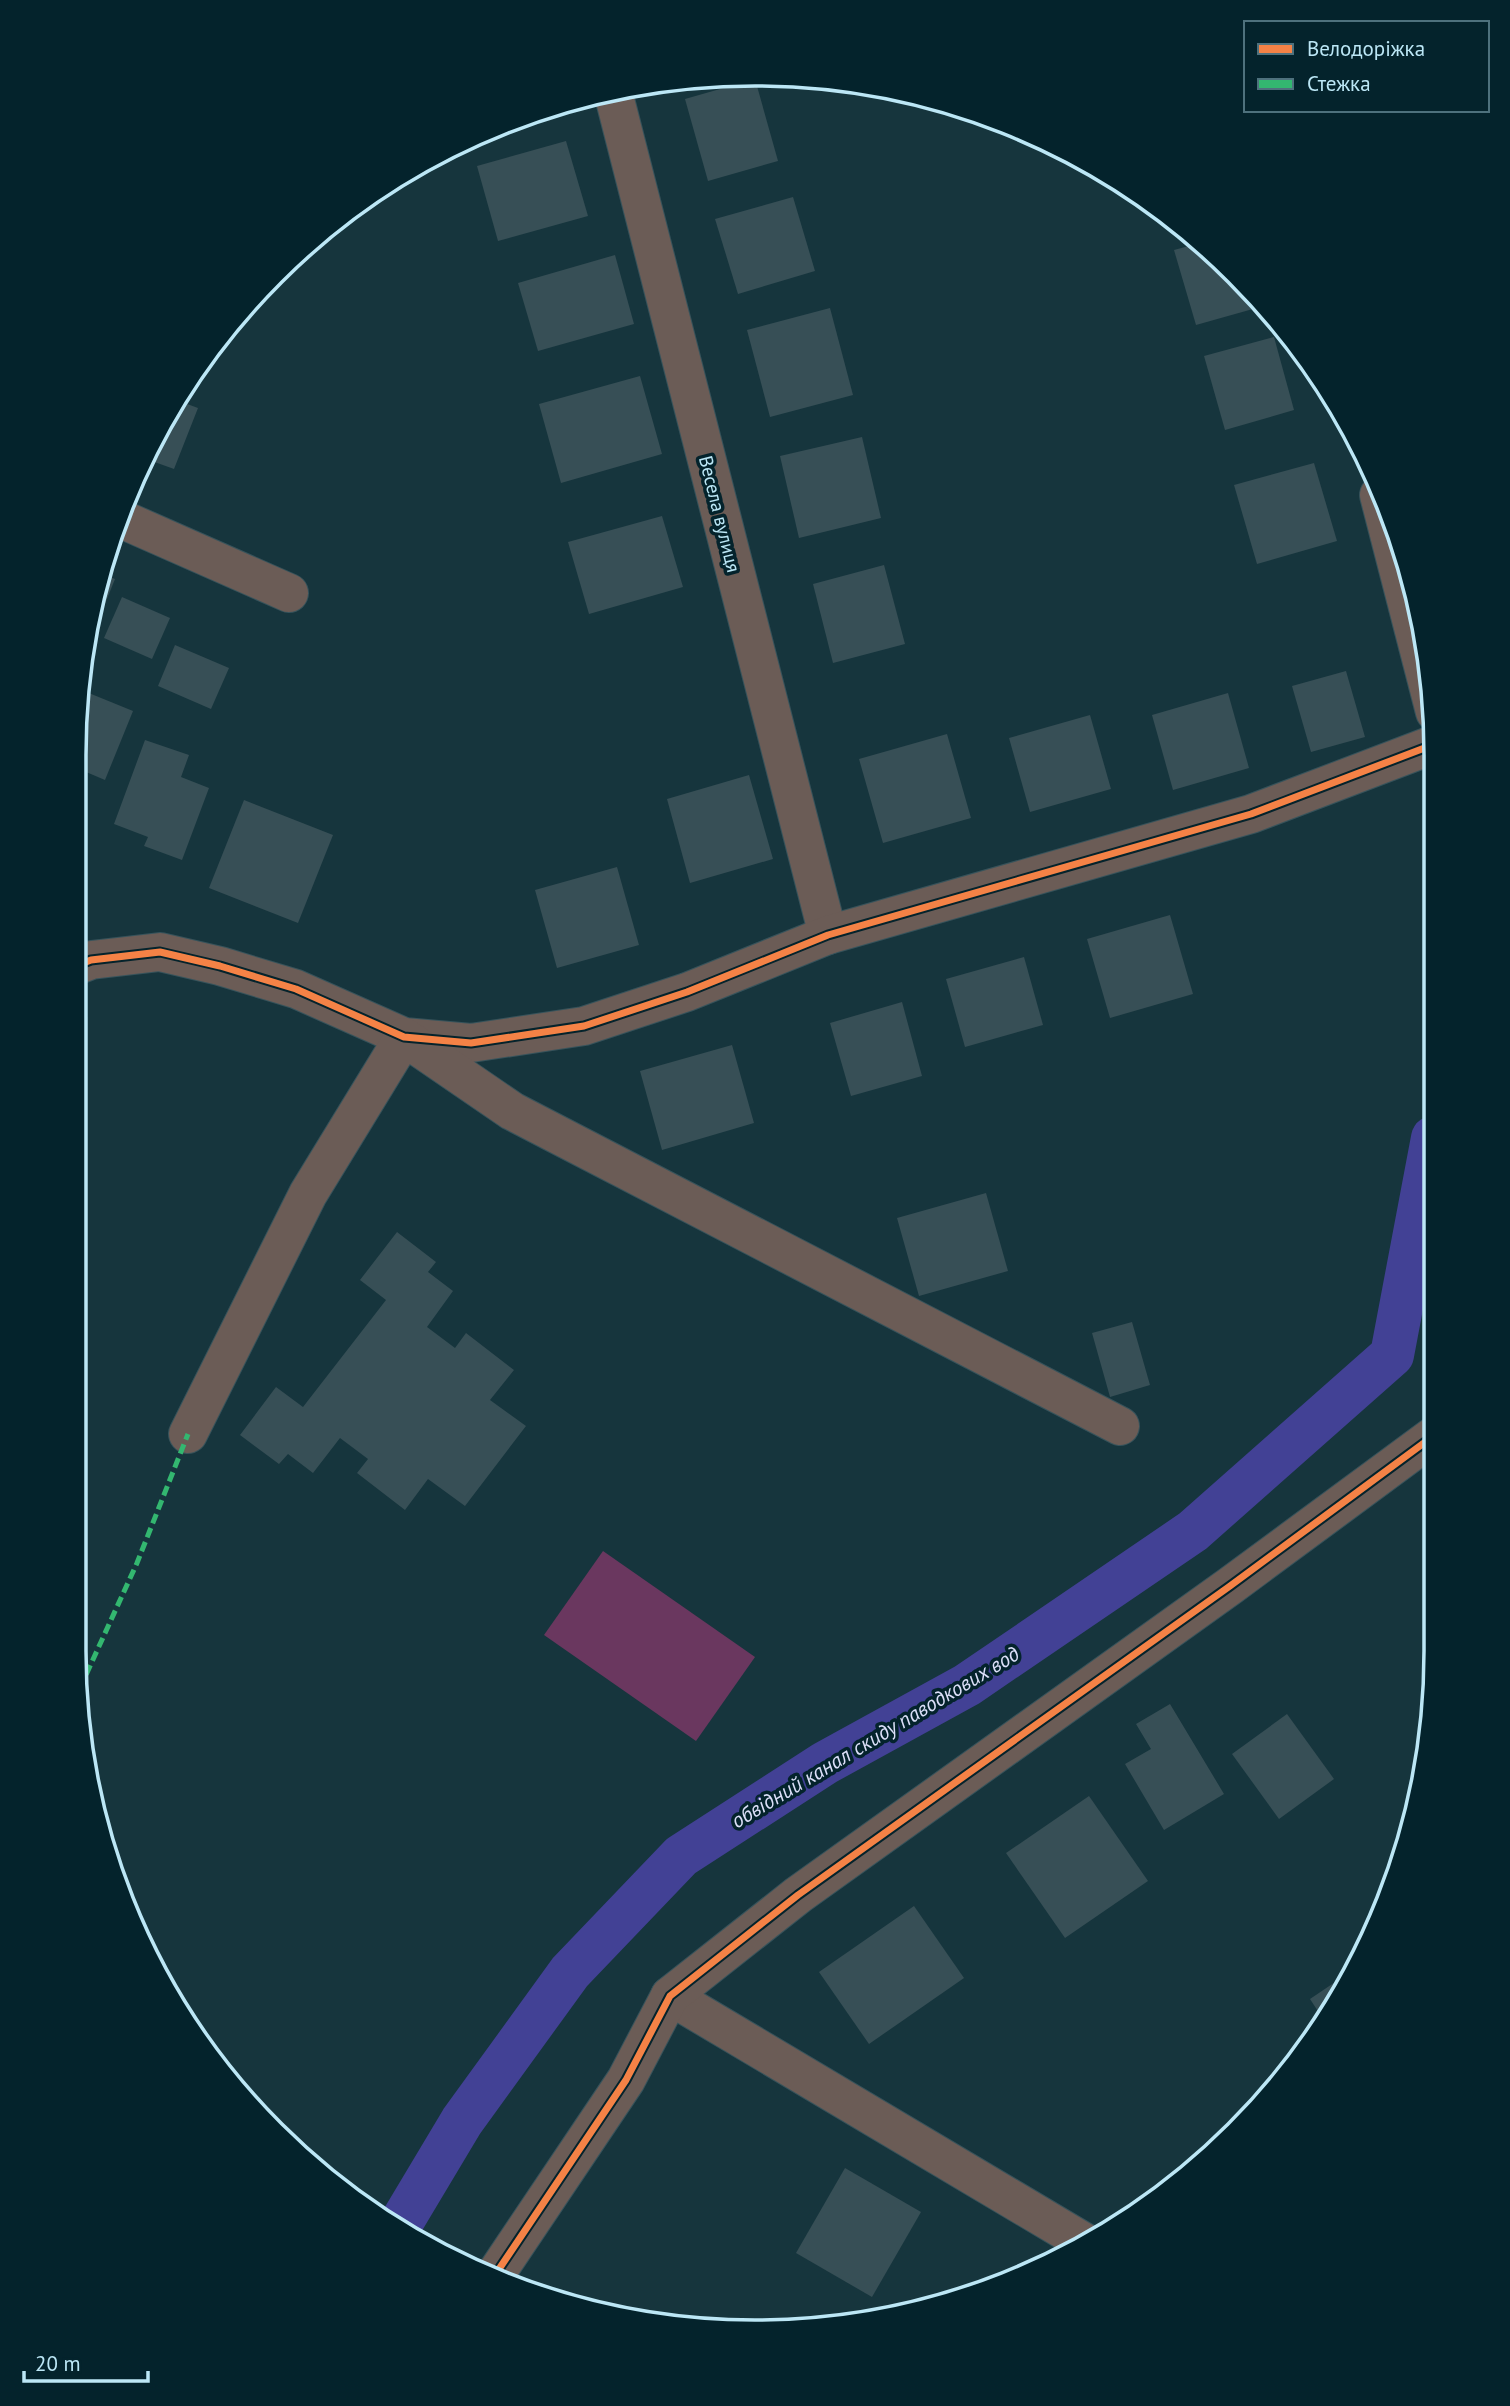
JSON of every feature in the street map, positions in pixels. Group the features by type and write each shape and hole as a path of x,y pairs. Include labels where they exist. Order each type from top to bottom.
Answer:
{"street":[{"name":"Весела вулиця","path":"614,101 828,935"},
{"path":"128,522 289,593"},
{"path":"404,1037 471,1043 584,1026 687,992 828,935 1251,814 1424,748"},
{"path":"86,962 160,953 196,960 296,989 404,1037 512,1111 1120,1426"},
{"path":"188,1434 307,1194 404,1037"},
{"path":"499,2269 626,2080 670,1996 799,1895 1230,1586 1424,1443"},
{"path":"670,1996 1077,2238"}],"shaded area":[{"path":"603,1551 755,1657 696,1741 544,1635"}],"building":[{"path":"757,86 778,161 708,181 685,99 728,87"},
{"path":"566,141 588,216 498,241 477,166"},
{"path":"793,197 815,271 738,294 715,219"},
{"path":"1189,246 1253,309 1196,325 1174,250"},
{"path":"615,255 634,324 538,351 518,283"},
{"path":"830,308 853,395 770,417 747,330"},
{"path":"1274,337 1294,410 1225,430 1204,356"},
{"path":"640,376 662,454 561,483 539,404"},
{"path":"186,403 198,408 174,469 154,462"},
{"path":"862,437 881,518 799,538 780,456"},
{"path":"1314,463 1337,541 1257,564 1234,485"},
{"path":"662,516 683,587 589,614 568,542"},
{"path":"884,565 905,644 833,663 813,584"},
{"path":"110,577 115,579 102,611"},
{"path":"122,597 170,618 152,659 104,638"},
{"path":"175,645 229,668 211,709 158,686"},
{"path":"1346,671 1365,737 1311,752 1292,686"},
{"path":"89,693 133,711 105,780 86,772"},
{"path":"1228,693 1249,768 1173,790 1152,715"},
{"path":"1090,715 1111,789 1030,812 1009,738"},
{"path":"947,734 971,818 883,843 859,759"},
{"path":"145,740 189,755 181,777 209,788 182,860 144,846 148,837 114,824"},
{"path":"749,775 773,859 690,883 667,799"},
{"path":"244,800 333,835 298,923 209,888"},
{"path":"617,867 639,945 557,968 535,890"},
{"path":"1170,915 1193,994 1110,1018 1087,939"},
{"path":"1024,957 1043,1025 965,1047 946,979"},
{"path":"902,1002 922,1076 851,1096 830,1023"},
{"path":"732,1045 754,1123 662,1150 640,1071"},
{"path":"986,1193 1008,1271 919,1296 897,1218"},
{"path":"397,1232 436,1262 428,1272 453,1291 427,1327 455,1348 466,1333 514,1370 490,1400 526,1426 465,1506 428,1479 405,1510 357,1473 368,1459 340,1438 313,1473 288,1454 279,1464 240,1435 276,1387 303,1407 386,1300 360,1280"},
{"path":"1132,1322 1150,1385 1110,1397 1092,1333"},
{"path":"1170,1704 1224,1794 1164,1830 1125,1764 1151,1749 1136,1724"},
{"path":"1287,1714 1334,1779 1279,1819 1232,1754"},
{"path":"1089,1796 1148,1881 1065,1938 1006,1853"},
{"path":"914,1906 964,1978 869,2044 819,1972"},
{"path":"1338,1980 1318,2012 1310,1999"},
{"path":"845,2168 921,2212 872,2297 796,2253"}],"waterway":[{"name":"обвідний канал скиду паводкових вод","path":"403,2220 462,2121 570,1972 681,1856 825,1763 967,1685 1193,1531 1392,1355 1424,1186"}],"marked path":[{"path":"87,1674 137,1563 188,1434"}],"cycle path":[{"path":"86,962 160,952 220,966 296,989 404,1037 471,1043 584,1026 687,992 828,935 1251,814 1424,748"},
{"path":"499,2269 626,2080 670,1996 798,1895 1230,1586 1424,1443"}]}
